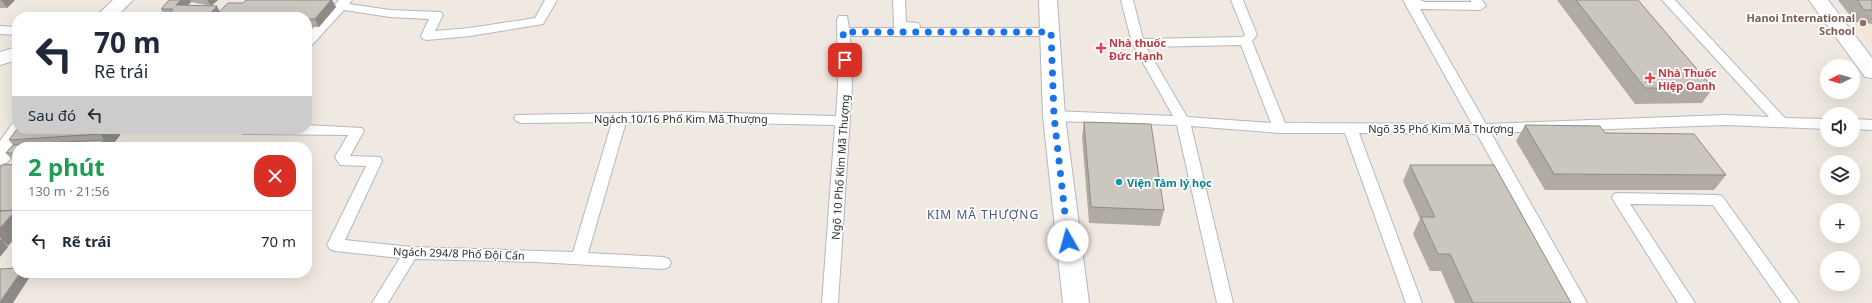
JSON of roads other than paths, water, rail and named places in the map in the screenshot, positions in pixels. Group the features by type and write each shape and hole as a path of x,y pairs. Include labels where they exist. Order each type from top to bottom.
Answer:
{"street":[{"path":"111,12 124,0"},
{"path":"1048,0 1051,30 1054,116 1076,303"},
{"path":"1818,0 1872,72"},
{"path":"0,59 12,55"},
{"path":"4,164 12,146"}],"lane":[{"path":"312,38 344,3 376,13 413,16 437,15 427,36 470,32 539,21 550,0"},
{"path":"899,0 900,26 1051,30"},
{"path":"1127,0 1138,43 1183,121 1225,303"},
{"path":"1237,0 1250,36 1246,41"},
{"path":"1410,0 1423,6 1480,6 1476,0"},
{"path":"1410,0 1579,303"},
{"path":"1668,0 1781,122"},
{"name":"Ngõ 10 Phố Kim Mã Thượng","path":"830,303 845,86 843,25 1051,30"},
{"path":"0,30 12,31"},
{"path":"1138,43 1246,41"},
{"path":"1246,41 1280,128"},
{"name":"Ngõ 35 Phố Kim Mã Thượng","path":"1054,116 1183,121 1280,128 1482,129 1726,120 1820,124"},
{"name":"Ngách 10/16 Phố Kim Mã Thượng","path":"521,118 685,117 842,120"},
{"path":"578,259 611,143 621,118"},
{"path":"1860,124 1872,125"},
{"path":"1350,128 1414,303"},
{"name":"Ngách 294/8 Phố Đội Cấn","path":"312,130 357,131 342,157 343,159 345,161 375,161 335,245 411,253 536,256 663,263"},
{"path":"1687,303 1619,198 1717,200 1791,303"},
{"path":"380,303 411,253"}],"place":[{"name":"Hanoi International School","path":"1863,23"},
{"name":"Nhà thuốc Đức Hạnh","path":"1101,48"},
{"name":"Nhà Thuốc Hiệp Oanh","path":"1650,78"},
{"name":"Viện Tâm lý học","path":"1119,182"}],"district":[{"name":"KIM MÃ THƯỢNG","path":"983,214"}]}
